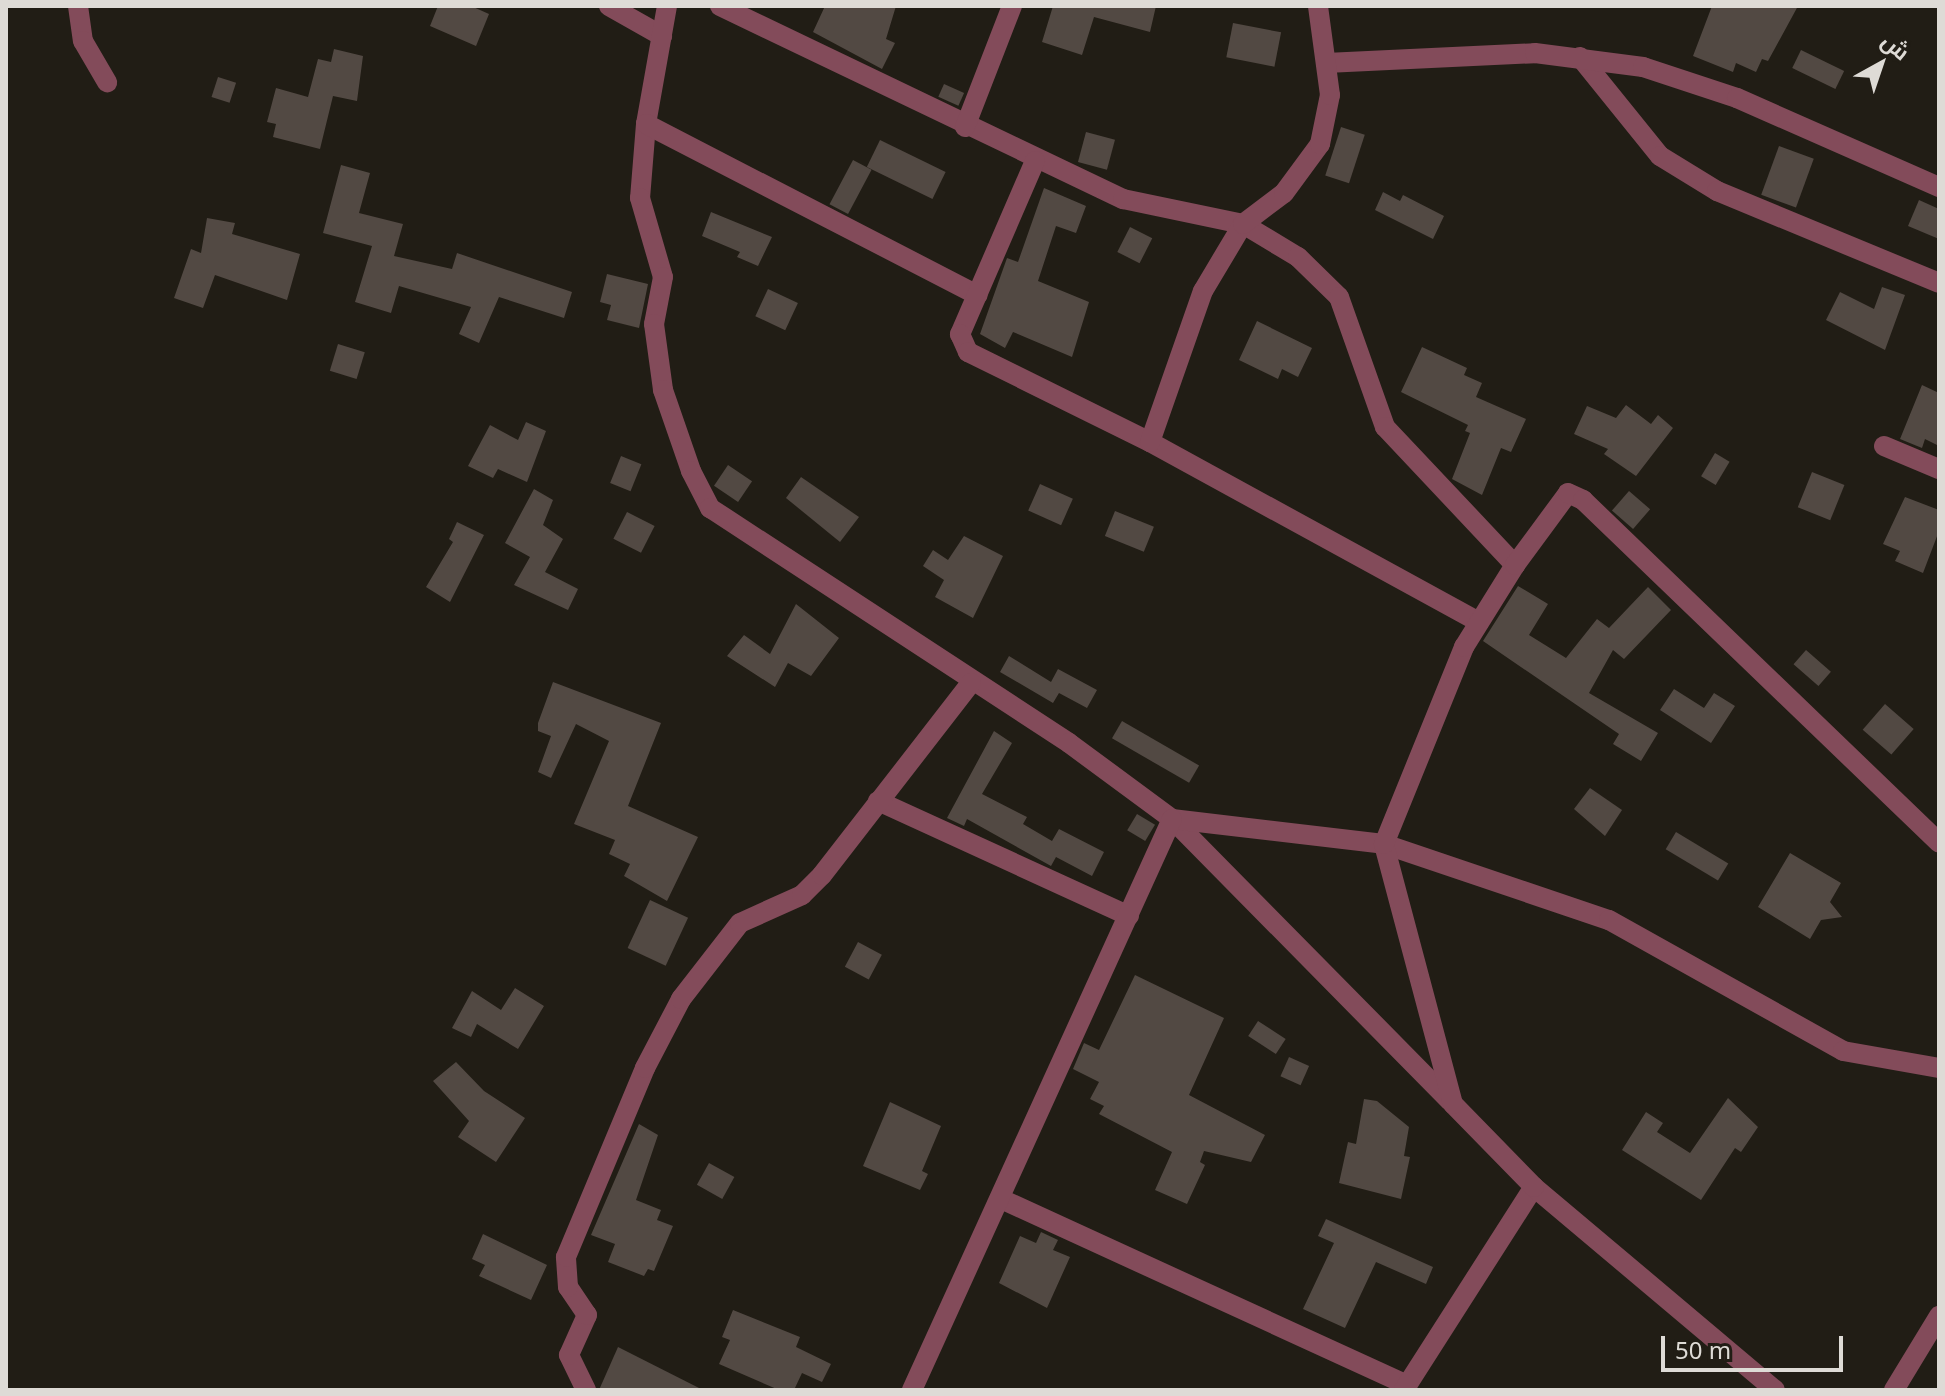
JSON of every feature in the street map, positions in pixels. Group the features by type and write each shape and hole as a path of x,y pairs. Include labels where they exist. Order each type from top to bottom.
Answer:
{"street":[{"path":"78,6 83,41 107,82"},
{"path":"609,6 662,36"},
{"path":"667,6 646,124 640,198 663,277 654,324 663,390 691,471 710,508 971,683 1069,743 1172,819 1534,1187 1775,1390"},
{"path":"720,6 1035,161 1056,165 1123,199 1243,224 1298,257 1330,286 1348,316 1363,378 1385,427 1515,565"},
{"path":"965,127 1012,6"},
{"path":"1150,442 1203,291 1243,224 1284,193 1320,144 1330,95 1318,6"},
{"path":"1326,63 1483,53 1580,57 1684,78 1939,187"},
{"path":"1580,57 1660,156 1717,191 1939,283"},
{"path":"646,124 977,295"},
{"path":"1035,161 960,334 968,352 1150,442 1479,622"},
{"path":"1884,446 1939,469"},
{"path":"1453,1104 1384,844 1445,688 1479,622 1561,499 1576,494 1939,843"},
{"path":"586,1390 569,1355 587,1315 568,1287 566,1257 645,1068 681,999 721,943 740,923 802,895 971,683"},
{"path":"878,801 1129,916"},
{"path":"1172,819 1384,844 1609,920 1843,1051 1939,1068"},
{"path":"912,1390 1172,819"},
{"path":"1001,1199 1405,1388 1534,1187"},
{"path":"1894,1390 1939,1316"}],"building":[{"path":"438,6 471,6 489,14 476,46 430,26"},
{"path":"825,6 896,6 886,39 895,43 882,69 813,32"},
{"path":"1053,6 1156,6 1150,32 1094,17 1082,55 1042,42"},
{"path":"1712,6 1798,6 1768,61 1762,59 1756,72 1736,63 1733,72 1693,56"},
{"path":"1233,23 1281,32 1274,67 1226,57"},
{"path":"334,49 363,56 357,101 333,96 320,149 273,137 276,124 267,122 276,88 308,97 318,59 331,62"},
{"path":"1801,50 1844,71 1835,89 1792,68"},
{"path":"218,77 236,83 230,103 212,97"},
{"path":"944,84 964,93 958,106 938,97"},
{"path":"1341,127 1365,135 1349,183 1325,176"},
{"path":"1086,132 1115,140 1107,170 1078,162"},
{"path":"880,140 946,172 932,199 867,167"},
{"path":"1779,146 1814,159 1796,208 1761,195"},
{"path":"853,160 872,170 848,214 830,204"},
{"path":"341,165 370,173 359,213 403,224 394,256 452,269 457,253 572,292 564,318 499,297 479,343 459,334 471,307 399,286 391,313 355,302 372,246 323,233"},
{"path":"1044,188 1086,206 1076,233 1056,226 1038,281 1089,302 1072,357 1013,332 1005,348 980,334 1007,258 1018,262"},
{"path":"1383,192 1400,201 1403,195 1444,216 1433,239 1375,210"},
{"path":"1919,200 1939,209 1939,239 1908,226"},
{"path":"711,212 772,237 758,266 737,257 740,252 702,236"},
{"path":"207,218 235,223 232,234 300,254 287,300 215,275 203,308 174,298 191,249 201,253"},
{"path":"1130,227 1152,238 1140,263 1117,252"},
{"path":"607,274 648,284 639,328 607,320 611,305 600,302"},
{"path":"1882,287 1905,295 1885,350 1826,320 1840,292 1874,309"},
{"path":"768,289 798,303 785,330 755,316"},
{"path":"1257,321 1312,348 1298,377 1282,369 1278,379 1239,360"},
{"path":"338,344 365,352 357,379 330,371"},
{"path":"1422,347 1467,368 1464,375 1482,383 1476,397 1526,419 1511,452 1501,448 1482,495 1452,479 1470,433 1465,431 1468,425 1401,392"},
{"path":"1922,385 1939,393 1939,446 1925,439 1922,448 1900,439"},
{"path":"1626,405 1651,424 1658,415 1673,428 1636,476 1604,454 1608,449 1574,434 1587,406 1616,418"},
{"path":"526,422 546,431 527,482 498,469 493,478 468,466 490,425 518,440"},
{"path":"1715,453 1730,462 1716,485 1701,476"},
{"path":"621,456 641,464 631,491 610,483"},
{"path":"728,465 752,481 738,502 714,486"},
{"path":"1812,472 1844,485 1830,520 1798,507"},
{"path":"801,477 859,517 840,542 786,498"},
{"path":"1040,484 1073,499 1061,525 1028,510"},
{"path":"534,489 553,500 543,525 563,539 545,572 578,589 568,610 514,585 530,557 505,543"},
{"path":"1629,491 1650,509 1633,529 1612,511"},
{"path":"1905,497 1939,510 1939,531 1923,573 1895,561 1900,551 1883,544"},
{"path":"1115,511 1154,527 1144,552 1105,536"},
{"path":"627,512 655,526 641,553 613,539"},
{"path":"457,522 484,535 450,602 426,587 453,542 449,539"},
{"path":"964,536 1003,556 973,618 935,597 944,580 923,566 933,550 948,560"},
{"path":"1518,586 1548,604 1529,635 1566,658 1597,619 1609,628 1648,587 1671,610 1624,659 1613,650 1589,693 1658,733 1641,761 1613,744 1619,734 1483,641"},
{"path":"796,604 839,638 811,676 788,663 775,687 727,656 744,635 770,654"},
{"path":"1806,650 1831,672 1818,686 1794,664"},
{"path":"1009,656 1051,682 1058,669 1097,690 1087,708 1059,693 1053,703 1000,672"},
{"path":"553,682 661,723 628,806 698,837 667,901 624,876 630,864 609,854 615,840 574,824 609,741 576,724 551,778 538,772 551,736 538,731 538,723"},
{"path":"1674,689 1704,708 1714,693 1735,706 1711,743 1660,710"},
{"path":"1885,704 1914,729 1891,755 1863,730"},
{"path":"1122,721 1199,766 1189,783 1112,738"},
{"path":"994,731 1012,743 982,794 1027,817 1023,824 1052,841 1059,829 1104,852 1092,876 1056,857 1051,866 967,819 964,826 947,818"},
{"path":"1590,788 1622,810 1605,836 1574,809"},
{"path":"1137,814 1155,825 1145,841 1127,830"},
{"path":"1676,832 1728,863 1718,881 1666,849"},
{"path":"1790,853 1841,883 1830,902 1842,917 1821,920 1810,939 1758,907"},
{"path":"650,900 688,918 666,966 628,948"},
{"path":"858,942 882,955 869,979 845,967"},
{"path":"1135,975 1224,1018 1189,1095 1265,1135 1251,1162 1204,1151 1200,1162 1205,1165 1187,1204 1155,1190 1172,1152 1099,1114 1104,1106 1090,1099 1099,1082 1073,1069 1084,1043 1099,1050"},
{"path":"515,988 544,1006 518,1049 477,1024 471,1037 452,1028 472,991 501,1010"},
{"path":"1258,1021 1286,1039 1276,1054 1248,1036"},
{"path":"1289,1057 1309,1066 1301,1085 1280,1076"},
{"path":"456,1062 484,1091 525,1118 496,1162 458,1137 469,1121 433,1081"},
{"path":"1728,1098 1758,1127 1741,1152 1735,1148 1701,1200 1622,1150 1646,1112 1663,1123 1657,1132 1690,1153"},
{"path":"1364,1099 1377,1101 1409,1127 1404,1156 1410,1157 1401,1199 1339,1183 1348,1142 1356,1144"},
{"path":"890,1102 941,1126 922,1171 928,1174 920,1190 863,1166"},
{"path":"639,1124 658,1135 636,1200 661,1210 657,1220 673,1226 654,1271 648,1269 644,1276 608,1262 615,1244 591,1235"},
{"path":"709,1163 734,1177 722,1199 697,1185"},
{"path":"1326,1219 1433,1267 1426,1284 1376,1262 1345,1328 1303,1309 1334,1243 1318,1236"},
{"path":"1041,1232 1058,1240 1053,1250 1070,1257 1047,1308 999,1283 1020,1236 1036,1243"},
{"path":"483,1234 547,1265 531,1300 479,1276 485,1265 472,1259"},
{"path":"733,1310 800,1337 796,1347 831,1364 822,1382 802,1373 794,1390 779,1390 719,1364 730,1340 722,1337"},
{"path":"618,1347 703,1390 599,1390"}]}
